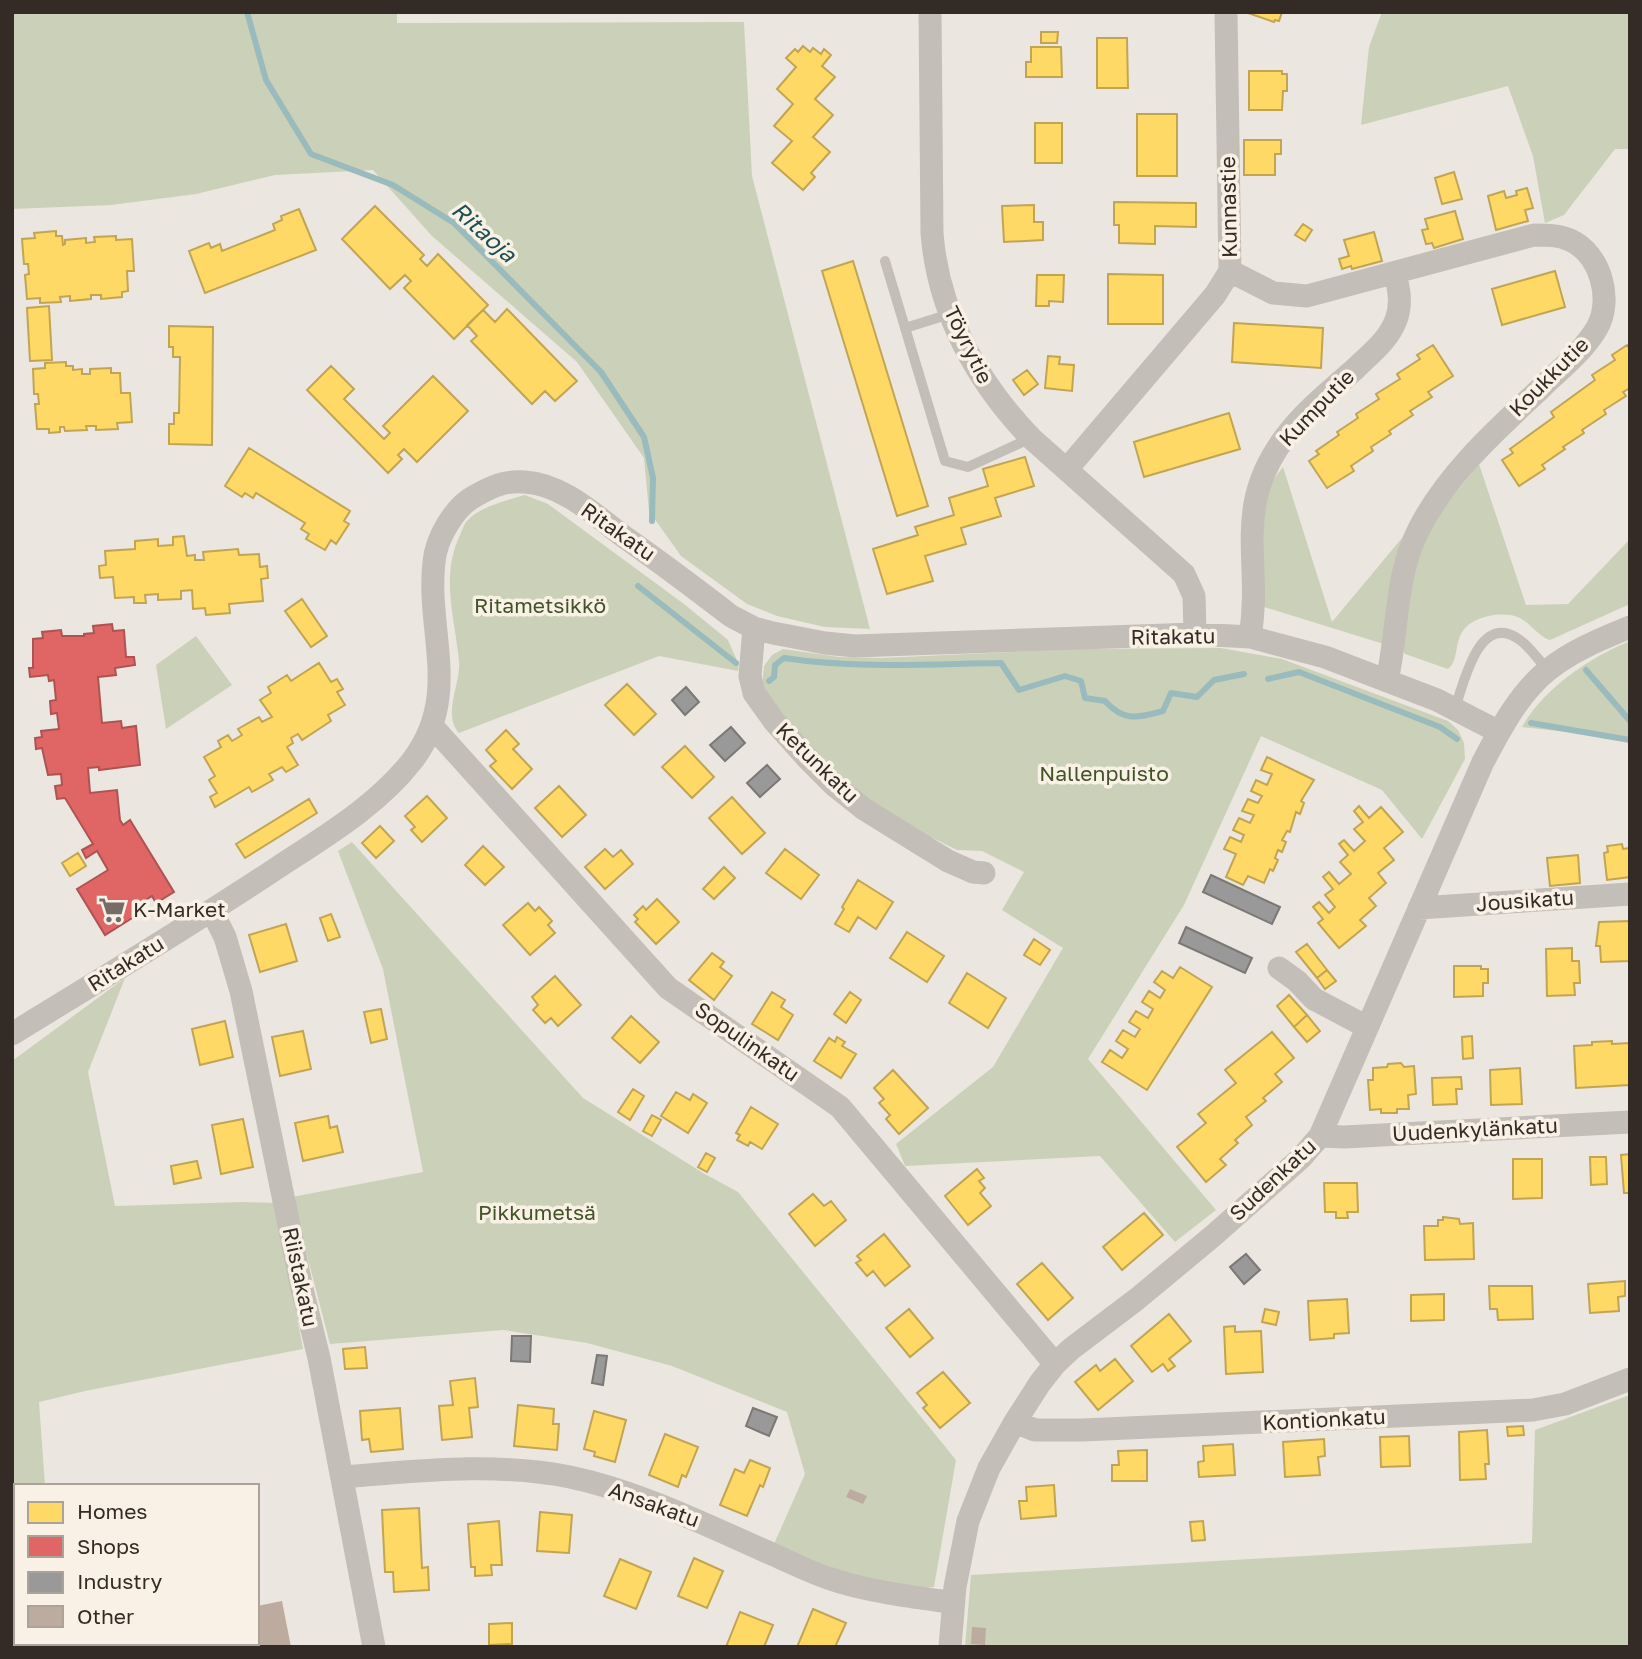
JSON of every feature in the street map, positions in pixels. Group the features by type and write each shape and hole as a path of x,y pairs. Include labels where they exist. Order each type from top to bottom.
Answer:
{"street":[{"name":"Töyrytie","path":"930,12 932,233 935,260 950,314 977,371 993,395 1031,438 1184,574 1194,596 1195,634"},
{"name":"Kunnastie","path":"1067,469 1216,295 1230,271 1226,12"},
{"name":"Koukkutie","path":"1230,271 1273,293 1307,296 1516,239 1554,235 1572,241 1591,258 1603,285 1601,318 1590,339 1472,456 1440,496 1418,530 1405,562 1387,681"},
{"name":"Kumputie","path":"1250,637 1254,615 1251,522 1255,496 1263,475 1287,435 1389,334 1400,307 1400,291 1395,273"},
{"name":"Ritakatu","path":"12,1034 212,911 327,835 382,793 412,761 432,726 441,668 433,592 434,560 450,518 468,499 497,483 524,481 566,496 731,616 754,628 825,643 869,646 1195,634 1250,637 1325,657 1455,708 1499,732"},
{"name":"Sudenkatu","path":"950,1647 953,1602 968,1521 989,1468 1015,1422 1055,1364 1222,1228 1301,1158 1320,1136 1499,732 1516,706 1548,670 1602,639 1630,627"},
{"name":"Ketunkatu","path":"754,628 750,676 754,693 774,721 807,758 835,786 864,809 948,861 973,872 984,873"},
{"name":"Sopulinkatu","path":"432,726 668,988 840,1107 1055,1364"},
{"name":"Jousikatu","path":"1419,908 1630,894"},
{"name":"Riistakatu","path":"212,911 225,937 241,991 342,1477 374,1647"},
{"path":"1279,968 1297,981 1314,999 1367,1027"},
{"name":"Uudenkylänkatu","path":"1320,1136 1630,1122"},
{"name":"Kontionkatu","path":"1015,1422 1035,1430 1083,1430 1533,1410 1565,1404 1630,1379"},
{"name":"Ansakatu","path":"342,1477 465,1467 573,1478 662,1507 827,1578 862,1588 953,1602"}],"lane":[{"path":"885,261 945,461 968,467 1031,438"},
{"path":"905,328 950,314"},
{"path":"1455,708 1476,652 1487,636 1493,633 1501,632 1516,637 1548,670"}],"green space":[{"path":"12,12 397,12 397,23 744,22 752,176 870,629 825,627 777,616 747,604 681,556 649,511 644,458 577,362 432,236 373,170 275,175 196,194 111,205 12,209"},
{"path":"1382,12 1630,12 1630,149 1615,149 1564,215 1545,223 1533,156 1508,86 1361,125 1369,47"},
{"path":"1479,464 1526,605 1568,604 1630,539 1630,604 1550,640 1520,618 1496,615 1479,619 1461,634 1453,662 1448,669 1403,651 1414,565 1435,518"},
{"path":"1283,467 1332,622 1402,538 1394,570 1387,645 1264,607 1263,493"},
{"name":"Ritametsikkö","path":"525,495 548,504 684,604 728,640 739,665 738,671 659,656 459,733 452,717 459,670 450,598 454,551 465,524 472,516 494,505"},
{"path":"196,636 232,685 166,729 156,665"},
{"path":"1630,641 1630,739 1522,727 1555,687 1584,665"},
{"name":"Nallenpuisto","path":"1221,648 1282,659 1448,721 1458,730 1464,743 1465,759 1422,839 1382,790 1261,736 1184,905 1088,1059 1216,1210 1175,1242 1100,1156 905,1166 896,1144 993,1067 1063,948 1002,910 1024,872 982,851 957,850 903,823 852,787 817,757 762,688 764,666 772,655 783,649 839,657 881,658 1077,649"},
{"name":"Pikkumetsä","path":"352,842 583,1098 738,1192 956,1460 934,1587 872,1581 774,1544 805,1474 787,1412 672,1366 587,1343 503,1330 330,1344 292,1197 423,1172 383,969 338,851"},
{"path":"125,978 88,1072 115,1206 275,1203 303,1349 39,1402 45,1484 14,1484 14,1549 12,1524 12,1061"},
{"path":"1630,1395 1630,1647 965,1647 971,1575 1532,1543 1535,1430"}],"building: Homes":[{"path":"1245,12 1282,12 1279,21 1274,22"},
{"path":"1041,32 1058,32 1057,43 1041,43"},
{"path":"1097,38 1127,38 1128,88 1097,88"},
{"path":"803,46 810,52 813,48 821,54 824,49 831,55 822,66 835,77 815,99 833,115 813,137 830,152 811,173 815,177 803,190 772,163 792,141 774,126 793,104 777,89 796,67 786,58 795,49 798,52"},
{"path":"1031,47 1061,47 1062,77 1026,77 1026,62 1031,62"},
{"path":"1249,71 1282,71 1282,74 1287,74 1287,91 1283,91 1282,110 1249,110"},
{"path":"1137,114 1177,114 1177,176 1137,176"},
{"path":"1035,123 1062,123 1062,163 1035,163"},
{"path":"1244,140 1281,140 1281,154 1275,154 1275,175 1244,175"},
{"path":"1454,172 1462,199 1442,204 1435,178"},
{"path":"1527,188 1533,208 1525,210 1528,221 1496,230 1488,196 1504,191 1506,198"},
{"path":"1114,202 1196,203 1196,227 1155,226 1155,244 1119,243 1119,225 1114,225"},
{"path":"1034,205 1034,222 1043,222 1043,240 1004,242 1002,206"},
{"path":"375,206 424,255 420,259 427,266 438,254 488,305 454,339 404,288 411,281 405,275 390,289 342,239"},
{"path":"299,209 316,250 205,293 189,251 209,243 211,248 220,244 222,251 275,230 273,224 282,220 281,216"},
{"path":"1455,211 1463,239 1434,248 1432,243 1426,244 1422,230 1428,229 1425,219"},
{"path":"1303,224 1312,230 1305,241 1295,235"},
{"path":"56,231 56,236 62,236 63,245 65,240 86,238 86,243 95,242 94,237 116,236 116,240 132,239 134,271 127,271 128,291 122,292 122,297 101,299 101,295 91,295 91,299 70,301 70,296 60,297 61,302 40,303 40,298 27,299 25,275 29,274 28,264 24,264 22,239 35,238 34,233"},
{"path":"1374,232 1382,261 1342,269 1339,259 1349,256 1344,240"},
{"path":"853,261 928,506 897,516 822,271"},
{"path":"1555,271 1565,307 1502,325 1492,289"},
{"path":"1108,274 1163,275 1163,324 1108,324"},
{"path":"1037,275 1064,275 1063,302 1049,301 1049,306 1036,306"},
{"path":"49,306 52,360 30,361 27,308"},
{"path":"507,309 577,381 555,401 545,391 532,404 471,341 477,336 467,325 483,310 495,322"},
{"path":"1234,323 1323,328 1321,368 1232,362"},
{"path":"169,326 213,327 212,445 169,444 169,424 174,424 174,413 179,413 180,357 173,357 173,347 169,347"},
{"path":"1433,345 1453,376 1428,392 1432,397 1410,411 1413,415 1371,447 1373,451 1351,466 1354,471 1327,488 1309,461 1319,454 1316,451 1358,418 1356,414 1379,399 1376,394 1400,379 1397,374 1420,359 1417,355"},
{"path":"1627,345 1630,349 1630,388 1623,392 1626,396 1604,410 1606,414 1582,430 1584,433 1542,465 1545,469 1519,486 1502,460 1513,453 1510,449 1554,417 1551,412 1595,380 1592,375 1615,360 1612,355"},
{"path":"1048,356 1060,357 1059,364 1074,365 1072,391 1045,388"},
{"path":"66,362 66,366 73,366 73,370 82,369 82,374 90,374 90,369 111,368 111,373 120,373 121,393 130,393 132,422 117,423 118,429 96,430 96,426 86,426 87,430 65,431 64,427 60,427 60,432 49,433 49,429 37,429 35,404 39,404 38,394 34,394 33,369 45,368 45,363"},
{"path":"331,366 354,389 344,399 384,439 390,433 383,426 433,376 468,411 417,462 404,449 398,455 402,459 388,473 307,390"},
{"path":"1027,370 1038,384 1024,395 1013,380"},
{"path":"1229,413 1240,449 1144,477 1134,442"},
{"path":"249,448 350,511 344,521 349,524 336,544 331,540 325,550 306,539 309,534 301,529 305,523 256,493 253,498 245,493 242,497 225,486"},
{"path":"1025,457 1034,486 995,498 1001,516 961,528 966,544 925,556 933,581 887,594 873,549 918,535 915,527 954,515 949,498 988,486 983,469"},
{"path":"184,536 187,556 195,555 195,560 204,560 203,552 238,549 239,555 259,554 260,567 267,566 268,578 261,579 263,601 229,604 230,613 206,615 205,608 193,609 192,590 181,591 181,599 158,600 158,594 145,595 146,603 134,603 134,597 115,598 113,577 100,578 99,566 106,565 105,551 135,549 135,541 158,539 158,546 173,545 173,537"},
{"path":"302,599 327,636 311,647 285,611"},
{"path":"319,663 331,682 337,679 343,689 337,692 345,705 328,715 331,721 302,740 298,734 291,738 293,743 287,747 298,765 286,772 282,767 269,774 273,780 252,792 249,787 215,807 210,797 217,793 209,780 215,776 204,757 221,747 218,741 228,735 232,741 242,735 238,729 259,717 262,722 272,717 260,700 271,693 268,687 287,675 291,681"},
{"path":"627,684 656,714 634,735 605,705"},
{"path":"506,730 519,744 513,749 532,769 512,789 490,766 496,761 486,750"},
{"path":"685,746 714,777 692,798 662,767"},
{"path":"1267,757 1314,780 1301,801 1304,803 1300,814 1296,812 1290,832 1287,831 1282,840 1286,842 1282,852 1278,850 1275,858 1278,860 1273,871 1270,869 1264,883 1248,876 1243,885 1226,877 1236,854 1224,849 1230,837 1241,842 1244,835 1233,830 1239,818 1250,823 1254,815 1242,811 1248,799 1258,803 1262,796 1251,791 1256,780 1267,785 1272,774 1261,770"},
{"path":"559,786 586,815 562,837 535,808"},
{"path":"427,796 447,818 422,842 411,830 415,827 405,816"},
{"path":"732,797 765,833 742,854 709,818"},
{"path":"309,799 317,813 245,858 236,844"},
{"path":"1359,806 1369,818 1381,807 1403,832 1384,848 1394,860 1378,873 1386,883 1369,898 1376,906 1360,920 1366,926 1339,948 1318,923 1323,919 1313,907 1319,902 1329,913 1335,907 1325,895 1333,889 1323,877 1329,872 1339,884 1351,874 1340,862 1348,855 1339,844 1344,840 1354,851 1365,841 1354,829 1363,822 1354,811"},
{"path":"380,826 394,841 376,858 362,843"},
{"path":"1622,844 1623,849 1630,848 1630,877 1607,880 1604,853 1608,852 1607,846"},
{"path":"483,846 504,867 485,885 465,865"},
{"path":"605,849 613,857 621,850 633,864 605,889 585,867"},
{"path":"785,849 819,875 801,899 766,873"},
{"path":"78,853 86,866 70,876 62,863"},
{"path":"1578,855 1580,883 1550,886 1547,858"},
{"path":"724,867 735,878 714,899 703,889"},
{"path":"858,880 893,902 876,929 858,917 849,932 835,924"},
{"path":"657,899 679,922 656,944 635,922 638,919 634,915 643,906 646,910"},
{"path":"528,903 535,911 539,907 552,921 548,925 555,933 530,955 503,925"},
{"path":"331,914 340,937 328,941 320,918"},
{"path":"1630,921 1630,961 1601,962 1600,946 1596,946 1599,922"},
{"path":"286,924 297,961 260,972 249,935"},
{"path":"907,932 944,956 927,982 890,958"},
{"path":"1034,939 1050,950 1040,965 1024,955"},
{"path":"1307,944 1327,970 1317,978 1296,952"},
{"path":"1572,948 1572,961 1579,961 1580,983 1574,983 1575,995 1547,996 1546,949"},
{"path":"712,953 724,962 720,967 732,976 714,1000 689,980"},
{"path":"1454,966 1481,966 1481,969 1488,969 1488,983 1483,983 1483,996 1454,997"},
{"path":"1180,967 1212,987 1147,1090 1102,1062 1110,1050 1122,1058 1128,1049 1116,1041 1123,1030 1135,1037 1140,1029 1129,1022 1136,1011 1148,1018 1153,1009 1142,1002 1149,991 1160,998 1165,990 1154,982 1162,971 1173,978"},
{"path":"1327,970 1336,981 1325,989 1317,978"},
{"path":"967,973 1006,998 988,1028 949,1003"},
{"path":"555,976 581,1005 558,1026 551,1018 545,1023 533,1010 538,1005 532,997"},
{"path":"772,992 785,1000 781,1007 793,1015 778,1040 752,1024"},
{"path":"850,992 861,1000 846,1023 834,1014"},
{"path":"1289,995 1307,1015 1294,1027 1277,1006"},
{"path":"381,1009 387,1039 371,1043 364,1012"},
{"path":"1307,1015 1320,1031 1307,1042 1294,1027"},
{"path":"631,1016 659,1042 640,1063 612,1038"},
{"path":"225,1021 233,1057 200,1065 192,1029"},
{"path":"303,1031 311,1069 280,1076 272,1037"},
{"path":"1272,1032 1294,1058 1275,1074 1282,1082 1263,1098 1266,1101 1246,1117 1252,1125 1235,1140 1238,1143 1220,1159 1226,1165 1206,1182 1177,1147 1206,1123 1198,1114 1236,1083 1225,1070"},
{"path":"1472,1036 1473,1058 1463,1059 1462,1037"},
{"path":"837,1037 845,1042 842,1046 856,1054 841,1078 814,1061 829,1038 835,1042"},
{"path":"1612,1041 1612,1044 1630,1043 1630,1085 1576,1088 1574,1046"},
{"path":"1401,1063 1404,1067 1414,1066 1416,1094 1408,1095 1409,1109 1397,1109 1397,1113 1381,1113 1381,1109 1370,1110 1368,1080 1373,1080 1373,1068"},
{"path":"1520,1068 1522,1104 1491,1105 1490,1070"},
{"path":"893,1070 928,1108 899,1134 886,1119 890,1115 879,1103 884,1099 874,1088"},
{"path":"1461,1077 1462,1089 1456,1089 1457,1104 1433,1105 1432,1078"},
{"path":"633,1089 644,1096 630,1120 618,1112"},
{"path":"676,1092 690,1100 693,1094 707,1103 688,1133 661,1116"},
{"path":"751,1107 778,1124 762,1149 750,1142 748,1146 737,1140 740,1135 736,1133"},
{"path":"652,1115 661,1120 652,1136 643,1131"},
{"path":"328,1116 330,1128 337,1126 343,1152 303,1161 295,1123"},
{"path":"243,1119 253,1167 221,1174 212,1125"},
{"path":"706,1153 715,1158 707,1172 698,1167"},
{"path":"1630,1154 1630,1193 1624,1193 1621,1155"},
{"path":"1590,1157 1606,1157 1607,1184 1591,1185"},
{"path":"1513,1159 1542,1159 1542,1198 1513,1199"},
{"path":"197,1161 201,1178 174,1184 171,1166"},
{"path":"977,1169 984,1178 979,1181 985,1188 980,1193 991,1206 968,1225 945,1196"},
{"path":"1324,1183 1357,1183 1358,1212 1347,1212 1348,1218 1336,1218 1336,1212 1325,1212"},
{"path":"813,1194 824,1206 831,1201 846,1220 815,1246 789,1214"},
{"path":"1144,1213 1163,1235 1122,1270 1103,1247"},
{"path":"1443,1217 1459,1219 1460,1224 1473,1223 1474,1259 1425,1260 1424,1226 1438,1226 1438,1220 1443,1220"},
{"path":"884,1234 910,1266 885,1286 873,1271 867,1276 856,1263 861,1260 857,1256"},
{"path":"1042,1263 1073,1298 1048,1320 1017,1284"},
{"path":"1625,1281 1625,1296 1618,1297 1619,1311 1590,1313 1588,1284"},
{"path":"1489,1286 1532,1286 1533,1319 1498,1320 1497,1309 1490,1309"},
{"path":"1444,1294 1444,1320 1411,1321 1411,1295"},
{"path":"1347,1299 1349,1333 1334,1334 1334,1338 1310,1340 1308,1301"},
{"path":"909,1309 933,1338 910,1357 886,1328"},
{"path":"1265,1309 1279,1312 1276,1325 1262,1322"},
{"path":"1169,1314 1191,1341 1169,1359 1175,1366 1168,1371 1163,1364 1152,1372 1131,1346"},
{"path":"1235,1326 1235,1332 1261,1331 1263,1372 1226,1374 1224,1327"},
{"path":"365,1347 367,1368 345,1369 343,1349"},
{"path":"1115,1359 1133,1381 1098,1410 1075,1382 1096,1365 1100,1371"},
{"path":"943,1372 970,1403 940,1428 923,1408 927,1405 917,1393"},
{"path":"475,1378 478,1407 469,1408 472,1437 442,1440 439,1406 453,1405 450,1381"},
{"path":"518,1405 554,1409 553,1424 559,1424 557,1450 514,1446"},
{"path":"400,1408 403,1449 371,1452 369,1439 362,1440 360,1411"},
{"path":"594,1411 626,1420 615,1462 594,1456 595,1452 584,1449"},
{"path":"1523,1426 1524,1435 1508,1436 1507,1427"},
{"path":"1487,1430 1489,1464 1485,1464 1486,1479 1460,1480 1459,1432"},
{"path":"665,1434 698,1447 686,1477 682,1475 678,1487 649,1475"},
{"path":"1409,1436 1410,1466 1381,1467 1380,1437"},
{"path":"1324,1439 1325,1456 1318,1457 1320,1475 1285,1477 1283,1442"},
{"path":"1233,1444 1235,1475 1199,1477 1198,1462 1204,1461 1203,1446"},
{"path":"1147,1450 1147,1481 1112,1481 1112,1465 1119,1465 1118,1451"},
{"path":"750,1460 770,1468 747,1516 720,1505 735,1469 744,1473"},
{"path":"1054,1485 1056,1516 1021,1519 1019,1501 1027,1501 1026,1487"},
{"path":"419,1508 422,1568 428,1567 429,1590 394,1592 393,1572 385,1572 382,1510"},
{"path":"540,1512 572,1515 569,1553 537,1551"},
{"path":"499,1521 502,1565 491,1565 492,1575 475,1576 475,1567 471,1567 468,1524"},
{"path":"1203,1521 1205,1540 1192,1541 1190,1522"},
{"path":"694,1558 723,1571 707,1608 678,1596"},
{"path":"620,1559 651,1572 636,1609 604,1596"},
{"path":"813,1609 846,1623 835,1647 797,1647"},
{"path":"740,1612 773,1625 764,1647 726,1647"},
{"path":"512,1623 512,1644 489,1645 489,1624"}],"building: Shops":[{"path":"112,624 113,631 124,630 126,657 134,657 135,665 115,668 116,675 98,677 102,723 121,721 122,728 136,726 140,765 99,770 99,767 88,768 90,793 117,790 120,820 123,825 130,820 174,892 156,903 152,896 133,908 137,915 105,935 77,889 108,870 97,851 86,858 82,850 93,844 65,798 57,799 55,786 62,785 61,774 48,775 42,748 36,749 35,738 42,737 41,731 59,729 57,713 51,714 50,701 56,700 54,680 49,681 48,675 30,677 29,668 33,668 33,639 43,638 42,632 61,630 62,636 84,636 94,633 93,626"}],"building: Industry":[{"path":"686,687 699,702 685,715 672,700"},
{"path":"731,727 745,743 725,761 710,745"},
{"path":"767,765 780,779 760,797 747,783"},
{"path":"1211,875 1280,907 1272,924 1203,892"},
{"path":"1186,927 1252,958 1245,973 1179,943"},
{"path":"1246,1254 1260,1270 1244,1284 1230,1267"},
{"path":"512,1336 531,1336 530,1362 511,1361"},
{"path":"597,1355 607,1356 603,1385 592,1383"},
{"path":"753,1408 777,1417 769,1436 746,1426"}],"building: Other":[{"path":"850,1489 867,1496 863,1504 846,1497"},
{"path":"282,1601 291,1647 255,1647 259,1645 259,1606"},
{"path":"972,1627 986,1628 985,1645 971,1644"},
{"path":"130,1645 133,1647 93,1647"}],"waterway":[{"name":"Ritaoja","path":"247,12 266,80 311,154 393,185 454,223 601,372 644,437 653,478 652,521"},
{"path":"638,586 736,663"},
{"path":"769,681 774,677 775,665 784,658 865,665 1001,663 1019,690 1065,676 1081,681 1085,698 1105,701 1118,712 1138,716 1163,711 1171,693 1197,697 1214,680 1244,674"},
{"path":"1586,670 1630,721"},
{"path":"1268,679 1299,672 1440,727 1457,739"},
{"path":"1531,723 1630,740"}],"place":[{"name":"K-Market","path":"112,910"}]}
